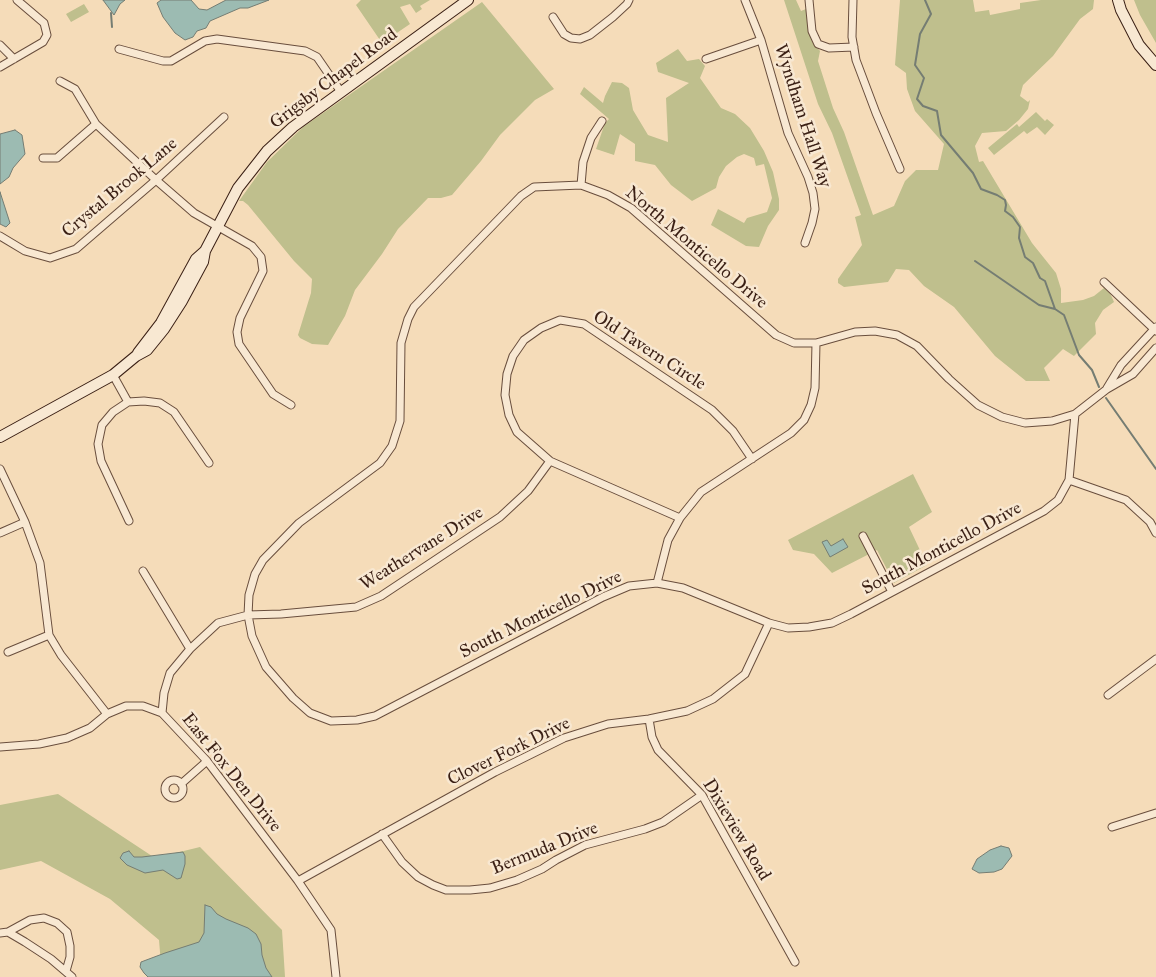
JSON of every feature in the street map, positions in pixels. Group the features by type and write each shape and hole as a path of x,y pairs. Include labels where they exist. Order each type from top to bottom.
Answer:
{"street":[{"path":"0,67 43,42 47,35 44,23 17,0"},
{"name":"Grigsby Chapel Road","path":"0,437 113,374 147,350 172,319 199,271 205,251 238,188 267,151 293,126 468,0"},
{"path":"553,16 564,34 571,38 580,39 590,35 613,17 629,0"},
{"name":"Wyndham Hall Way","path":"744,0 761,40 788,133 814,193 815,209 805,243"},
{"path":"809,0 812,30 818,44 829,48 854,46"},
{"path":"853,0 852,37 856,60 900,169"},
{"path":"1118,0 1139,46 1156,65"},
{"path":"119,49 163,61 171,61 205,41 217,39 305,51 317,57 341,92"},
{"path":"706,59 761,40"},
{"path":"0,45 14,59"},
{"path":"60,81 75,89 96,124 156,180 194,213 252,246 261,257 263,270 240,318 237,332 239,344 273,394 291,406"},
{"name":"Crystal Brook Lane","path":"0,236 25,251 50,258 76,249 156,180 224,117"},
{"path":"581,185 583,162 591,138 602,121"},
{"path":"43,158 57,158 96,124"},
{"name":"North Monticello Drive","path":"248,614 249,594 255,574 263,560 299,523 380,463 392,446 400,421 401,343 408,319 414,307 521,196 534,187 581,185 608,195 631,208 776,335 794,343 816,343 855,332 875,331 897,335 917,346 978,405 1002,417 1025,423 1052,421 1075,414"},
{"path":"1104,282 1155,329 1121,365 1107,389"},
{"name":"Old Tavern Circle","path":"680,518 550,461 517,432 510,416 505,395 507,374 513,356 524,340 541,328 560,320 584,324 712,410 733,431 752,459"},
{"path":"657,583 668,540 680,518 701,492 790,433 804,420 811,405 815,388 816,343"},
{"path":"1075,414 1107,389 1133,374 1156,348"},
{"path":"113,374 128,402"},
{"path":"129,521 101,460 98,444 102,425 113,412 128,402 160,403 174,412 209,463"},
{"name":"South Monticello Drive","path":"248,614 252,636 266,667 293,698 310,713 331,721 358,720 375,716 603,597 629,586 657,583 683,588 769,623 788,628 832,623 1044,511 1058,500 1069,480 1075,414"},
{"name":"Weathervane Drive","path":"162,713 164,693 170,673 190,649 218,623 248,614 280,614 356,607 382,596 500,517 528,491 550,461"},
{"path":"0,470 24,522 40,563 49,635 61,655 107,714"},
{"path":"1069,480 1126,500 1150,522 1156,533"},
{"path":"0,532 24,522"},
{"path":"863,536 892,592"},
{"path":"143,571 190,649"},
{"name":"Clover Fork Drive","path":"298,881 524,757 564,738 608,724 649,719 687,711 713,699 746,674 769,623"},
{"path":"8,652 49,635"},
{"path":"1108,695 1156,659"},
{"name":"East Fox Den Drive","path":"0,747 39,744 67,738 90,728 107,714 126,706 143,706 162,713 207,761 298,881 331,930 336,977"},
{"name":"Dixieview Road","path":"649,719 652,736 658,750 702,795 795,962"},
{"path":"181,784 207,761"},
{"name":"Bermuda Drive","path":"382,834 402,862 418,877 446,890 484,889 518,880 585,845 646,829 663,822 702,795"},
{"path":"1112,827 1156,813"},
{"path":"0,933 8,932 30,920 44,918 57,923 67,932 70,946 70,957 66,971"},
{"path":"8,932 51,959 72,977"}],"green space":[{"path":"361,0 430,0 420,6 422,9 416,13 410,4 400,7 410,24 382,43 356,5"},
{"path":"784,0 796,0 801,11 806,9 812,41 820,51 818,61 833,108 844,132 873,215 894,206 905,181 916,170 938,170 944,144 915,111 907,89 906,73 895,65 900,0 973,0 975,12 989,10 990,15 1020,9 1020,3 1041,0 1094,0 1093,9 1080,19 1053,56 1023,85 1020,96 1028,102 1030,100 1028,109 1006,131 982,133 975,146 979,162 983,161 1032,243 1056,273 1061,289 1061,303 1083,300 1094,296 1104,288 1110,293 1114,302 1103,310 1095,323 1096,334 1074,356 1063,349 1044,368 1050,381 1026,381 995,356 954,307 924,286 909,270 896,269 888,282 844,287 838,283 838,279 862,245 855,217 861,215 832,133 818,104"},
{"path":"1134,0 1156,0 1156,43 1140,15"},
{"path":"482,2 554,89 535,100 500,135 452,195 441,198 428,198 398,229 355,290 345,316 328,345 312,344 300,338 298,335 311,293 312,279 294,261 248,205 243,201 239,201 267,162 303,127"},
{"path":"84,4 89,12 71,22 66,14"},
{"path":"678,49 687,61 699,59 705,66 700,78 721,108 735,114 750,128 764,151 773,172 779,199 779,210 768,226 759,247 746,246 711,225 718,209 744,223 747,218 767,212 772,198 764,164 756,166 754,158 744,154 737,157 726,166 719,177 716,188 692,201 671,185 655,165 635,161 635,144 620,134 614,155 596,149 605,123 609,119 580,94 584,87 603,103 612,82 622,83 629,88 633,110 648,135 668,142 666,98 689,83 658,72 656,63"},
{"path":"1036,112 1045,121 1047,119 1054,125 1045,135 1037,127 1027,134 1024,131 994,155 988,148 1017,124 1019,127"},
{"path":"913,474 932,512 909,527 927,565 894,583 877,550 832,573 814,554 793,550 788,540"},
{"path":"58,794 155,858 200,847 282,930 285,977 162,977 159,940 110,899 41,861 0,870 0,805"}],"water":[{"path":"103,0 125,0 120,4 114,15"},
{"path":"161,0 191,0 199,9 207,10 226,0 269,0 248,8 240,8 210,21 206,28 197,31 193,37 185,40 175,33 163,17 157,3"},
{"path":"15,130 22,135 25,154 13,168 9,177 0,184 0,134"},
{"path":"0,192 10,223 6,227 0,224"},
{"path":"843,539 848,547 830,557 822,542 827,540 831,546"},
{"path":"1001,846 1009,848 1012,856 1002,869 994,872 979,873 972,869 977,859 990,850"},
{"path":"129,851 134,857 183,852 185,864 181,878 177,879 163,870 145,873 127,865 120,858 123,853"},
{"path":"205,905 211,907 217,914 248,928 256,934 261,944 266,968 272,977 148,977 144,973 140,967 141,962 199,942 204,933"}],"waterway":[{"path":"925,0 931,14 920,34 915,65 924,78 917,99 923,106 937,111 941,135 973,173 981,189 1005,200 1005,211 1013,217 1020,227 1019,238 1025,257 1033,263 1040,278 1045,281 1055,309"},
{"path":"111,13 112,27"},
{"path":"975,261 1039,305 1055,309 1064,315 1079,355 1092,370 1099,387"},
{"path":"1106,398 1156,469"}]}
